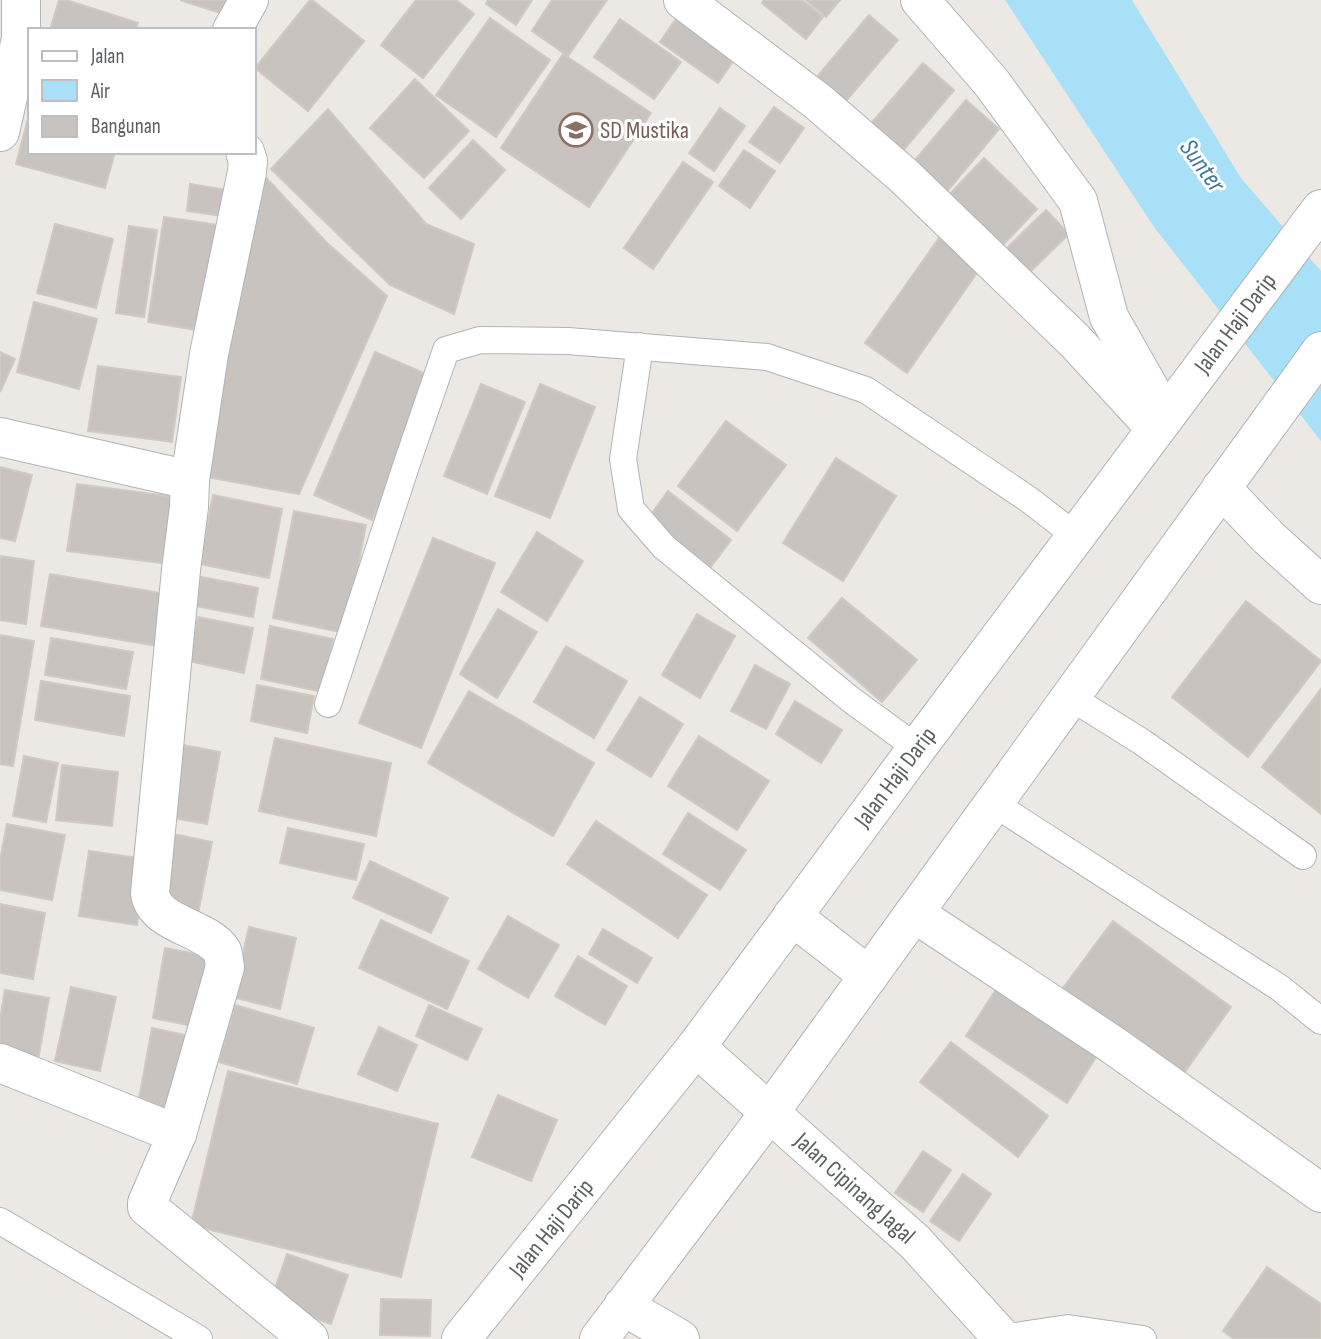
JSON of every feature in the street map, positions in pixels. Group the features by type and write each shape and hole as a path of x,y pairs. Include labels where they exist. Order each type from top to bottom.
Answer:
{"street":[{"path":"0,132 21,38 21,0"},
{"path":"233,28 249,0"},
{"path":"683,0 817,101 903,175 1161,423"},
{"path":"920,0 991,82 1078,201 1109,317 1161,423"},
{"path":"246,154 247,172 209,354 190,480 150,893 151,902 159,912 214,942 223,952 225,967 177,1134 147,1207 309,1339"},
{"name":"Jalan Haji Darip","path":"461,1339 696,1047 1311,223"},
{"path":"598,1339 770,1112 1321,351"},
{"path":"0,437 190,480"},
{"path":"1222,488 1269,538 1321,585"},
{"path":"914,913 1113,1045 1321,1193"},
{"path":"792,916 869,976"},
{"name":"Jalan Cipinang Jagal","path":"696,1047 915,1242 1003,1338"},
{"path":"0,1063 177,1134"},
{"path":"623,1306 680,1339"}],"lane":[{"path":"328,704 446,350 480,340 568,341 767,358 866,390 1028,499 1076,536"},
{"path":"640,346 623,459 631,509 664,547 850,699 917,748"},
{"path":"1070,697 1142,742 1303,856"},
{"path":"993,803 1280,988 1321,1021"},
{"path":"0,1222 199,1339"},
{"path":"1003,1338 1068,1328 1143,1339"}],"water":[{"name":"Sunter","path":"1005,0 1132,0 1241,178 1321,271 1321,441 1154,227"}],"building":[{"path":"59,0 138,23 137,28 51,28"},
{"path":"180,0 239,0 233,17"},
{"path":"310,0 364,41 308,111 256,67"},
{"path":"416,0 456,0 474,14 423,78 381,45"},
{"path":"488,0 532,0 516,25 486,4"},
{"path":"552,0 607,0 568,56 532,31"},
{"path":"764,0 802,0 823,17 806,39 762,3"},
{"path":"806,0 840,0 826,17"},
{"path":"684,7 742,48 718,83 660,42"},
{"path":"869,15 898,40 845,102 817,77"},
{"path":"490,18 550,60 496,137 436,95"},
{"path":"620,19 681,62 654,99 594,57"},
{"name":"SD Mustika","path":"563,54 651,113 589,207 501,148"},
{"path":"923,63 954,90 901,153 869,126"},
{"path":"415,79 469,131 424,178 370,128"},
{"path":"966,100 999,129 944,195 910,166"},
{"path":"774,107 804,128 780,163 749,142"},
{"path":"720,108 745,126 714,171 689,153"},
{"path":"328,109 426,224 474,244 454,314 390,285 271,169"},
{"path":"28,119 28,154 114,154 105,188 16,164"},
{"path":"473,140 505,170 461,219 429,188"},
{"path":"744,150 775,171 750,208 719,186"},
{"path":"984,158 1037,209 1003,245 949,195"},
{"path":"683,162 713,182 653,269 624,248"},
{"path":"259,170 326,242 387,296 299,494 201,476"},
{"path":"190,184 227,190 223,216 187,211"},
{"path":"1046,210 1069,234 1029,273 1006,249"},
{"path":"164,217 219,225 203,331 148,322"},
{"path":"55,224 113,239 96,308 37,293"},
{"path":"129,226 157,230 144,317 116,313"},
{"path":"939,238 981,267 907,373 865,343"},
{"path":"34,302 97,319 79,389 17,372"},
{"path":"0,352 15,359 0,392"},
{"path":"375,352 433,377 372,520 314,495"},
{"path":"98,366 181,377 172,442 88,431"},
{"path":"481,384 525,402 487,494 444,476"},
{"path":"540,384 595,407 550,518 495,496"},
{"path":"726,421 786,465 737,531 678,486"},
{"path":"836,458 896,496 843,581 783,543"},
{"path":"0,467 32,475 15,541 0,538"},
{"path":"77,484 176,497 168,564 67,551"},
{"path":"668,491 731,540 710,568 647,520"},
{"path":"213,495 282,509 269,578 200,564"},
{"path":"294,511 366,525 345,633 273,618"},
{"path":"537,532 583,561 547,621 501,592"},
{"path":"433,538 495,563 421,748 359,723"},
{"path":"0,556 34,561 26,624 0,620"},
{"path":"50,574 172,595 163,647 41,626"},
{"path":"201,577 258,588 253,617 195,606"},
{"path":"842,598 917,660 882,702 808,638"},
{"path":"1246,601 1321,661 1248,757 1172,697"},
{"path":"498,609 537,632 497,698 460,674"},
{"path":"697,614 735,636 700,698 662,675"},
{"path":"198,617 253,628 244,673 189,661"},
{"path":"270,626 333,639 323,692 261,679"},
{"path":"0,635 34,641 13,766 0,764"},
{"path":"51,638 133,652 126,689 45,675"},
{"path":"566,646 627,681 594,738 534,702"},
{"path":"755,665 790,684 766,729 731,711"},
{"path":"41,681 130,696 124,736 35,720"},
{"path":"257,685 314,696 307,733 251,721"},
{"path":"1321,689 1321,814 1262,767"},
{"path":"469,691 594,763 553,836 428,763"},
{"path":"640,697 683,724 651,777 607,750"},
{"path":"795,701 842,730 821,763 776,734"},
{"path":"699,736 769,781 737,830 668,786"},
{"path":"275,738 391,763 376,836 259,811"},
{"path":"178,744 220,752 207,824 163,816"},
{"path":"24,756 58,763 46,822 13,816"},
{"path":"62,765 118,772 112,826 56,820"},
{"path":"688,813 746,850 720,890 663,854"},
{"path":"596,821 707,895 678,938 567,864"},
{"path":"7,824 65,835 52,900 0,890 0,860"},
{"path":"288,828 364,844 356,880 280,863"},
{"path":"173,834 212,842 198,914 159,907"},
{"path":"89,851 146,859 137,925 79,916"},
{"path":"370,861 448,898 431,933 353,898"},
{"path":"0,904 45,913 33,979 0,973"},
{"path":"508,916 559,945 528,998 478,969"},
{"path":"381,920 469,961 447,1009 359,968"},
{"path":"1113,921 1231,1007 1179,1080 1060,992"},
{"path":"249,927 296,938 280,1009 233,997"},
{"path":"603,929 652,958 637,983 589,954"},
{"path":"165,948 207,956 193,1026 153,1018"},
{"path":"578,956 627,986 605,1025 555,996"},
{"path":"71,987 116,997 100,1071 55,1061"},
{"path":"997,988 1098,1054 1067,1103 966,1036"},
{"path":"5,990 49,998 37,1066 0,1059 0,1019"},
{"path":"235,1005 314,1028 297,1084 219,1062"},
{"path":"429,1005 482,1029 467,1060 416,1036"},
{"path":"379,1027 417,1045 397,1091 358,1074"},
{"path":"152,1028 195,1037 178,1124 136,1115"},
{"path":"951,1042 1048,1116 1018,1157 920,1082"},
{"path":"228,1071 438,1124 401,1277 191,1225"},
{"path":"498,1095 557,1120 531,1181 472,1157"},
{"path":"923,1151 951,1170 923,1212 895,1193"},
{"path":"963,1174 991,1194 959,1241 930,1221"},
{"path":"287,1254 348,1275 331,1324 270,1303"},
{"path":"1267,1267 1321,1304 1321,1339 1234,1339 1223,1331"},
{"path":"381,1299 431,1300 430,1336 380,1335"}],"place":[{"name":"SD Mustika","path":"576,130"}]}
